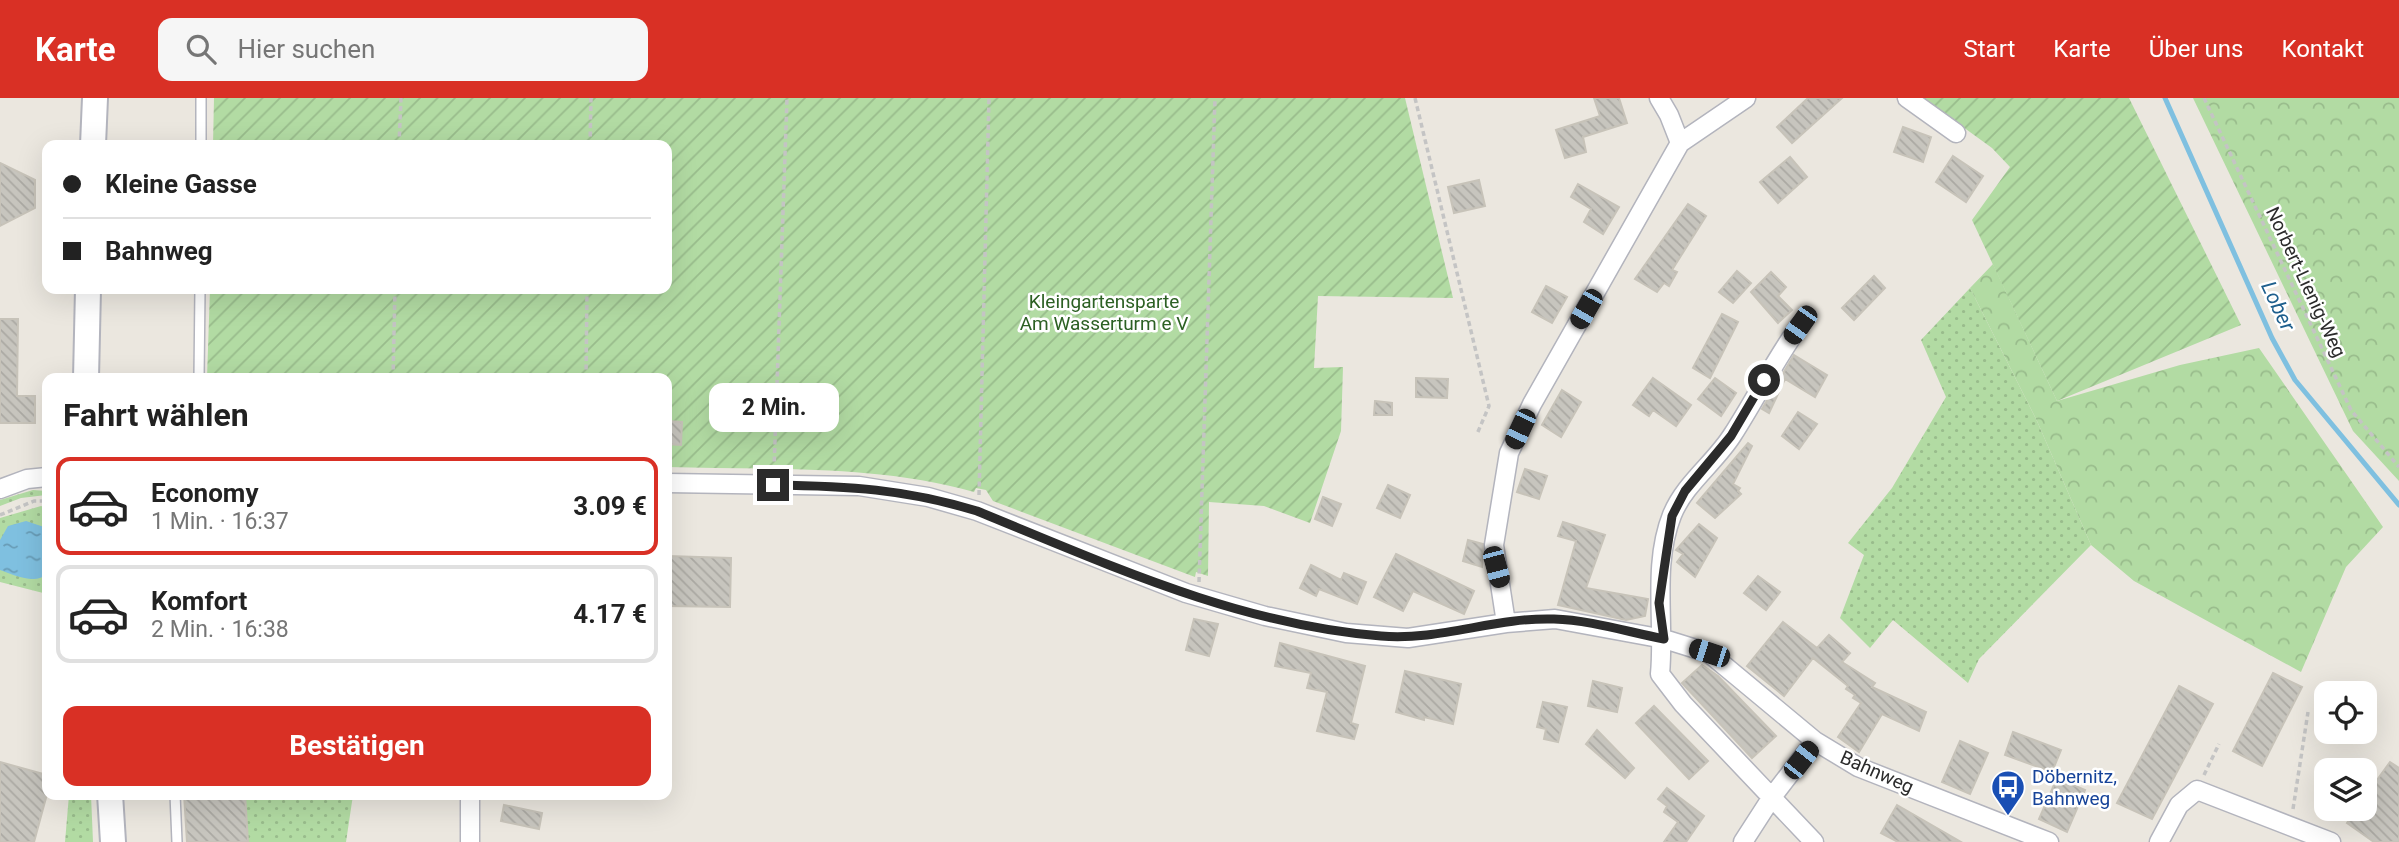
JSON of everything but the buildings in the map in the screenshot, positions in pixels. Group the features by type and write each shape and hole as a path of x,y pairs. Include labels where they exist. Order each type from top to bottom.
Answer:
{"street":[{"path":"93,140 95,98"},
{"path":"1659,98 1680,143"},
{"path":"1506,623 1494,545 1509,453 1532,404 1680,143 1746,98"},
{"path":"1907,98 1956,133"},
{"path":"86,373 89,294"},
{"path":"1800,325 1774,361 1731,436 1685,491 1672,516 1659,603 1664,639 1660,674 1683,704 1814,842"},
{"path":"0,489 42,478"},
{"name":"Bahnweg","path":"672,483 859,486 916,495 977,511 1196,596 1307,625 1379,636 1431,636 1506,623 1555,619 1664,639 1709,653 1815,741 1858,767 2049,842"},
{"path":"1743,842 1772,797 1815,741"},
{"path":"2159,842 2179,805 2197,790 2331,842"},
{"path":"110,800 113,842"},
{"path":"470,800 470,842"}],"lane":[{"path":"201,98 201,140"},
{"path":"199,373 200,294"},
{"path":"175,800 177,842"}],"path":[{"path":"399,140 401,98"},
{"path":"590,140 591,98"},
{"path":"773,485 787,98"},
{"path":"977,511 989,98"},
{"path":"1196,596 1202,561 1215,98"},
{"path":"1415,98 1489,406 1478,434"},
{"name":"Norbert-Lienig-Weg","path":"2204,98 2351,410 2399,467"},
{"path":"393,373 395,294"},
{"path":"586,373 587,294"},
{"path":"0,515 34,501 42,501"},
{"path":"2290,825 2308,712"},
{"path":"2197,790 2219,744"}],"green space":[{"name":"Kleingartensparte Am Wasserturm e V","path":"214,98 1405,98 1453,298 1318,296 1314,368 1343,367 1341,431 1310,523 1264,506 1209,502 1208,576 1196,572 1195,577 993,501 986,490 976,488 974,492 899,477 822,470 672,467 672,373 207,373 210,294 672,294 672,140 213,140"},
{"path":"1923,98 2129,98 2241,325 2057,401 1972,220 2010,167 1992,148"},
{"path":"2193,98 2399,98 2399,481 2353,431"},
{"path":"1993,264 2057,401 2180,365 2259,348 2383,527 2346,567 2301,672 2134,581 2091,545 2037,421 1970,288"},
{"path":"1970,288 2037,421 2091,545 1979,659 1968,683 1893,620 1870,648 1840,618 1864,555 1848,543 1892,488 1946,397 1921,340"},
{"path":"33,490 42,491 42,495 21,498 0,506 0,500"},
{"path":"42,506 42,593 0,582 0,518"},
{"path":"69,800 91,800 93,842 65,842"},
{"path":"245,800 352,800 346,842 248,842"}],"water":[{"path":"26,521 42,526 42,577 24,578 0,570 0,540 8,526"}],"waterway":[{"name":"Lober","path":"2165,98 2272,338 2295,380 2399,505"}],"place":[{"name":"Döbernitz, Bahnweg","path":"2008,817"}],"route":[{"path":"773,485 859,486 944,502 977,511 1186,593 1265,616 1346,633 1408,638 1506,623 1555,619 1664,639 1659,603 1663,557 1672,516 1685,491 1731,436 1764,380"}]}
